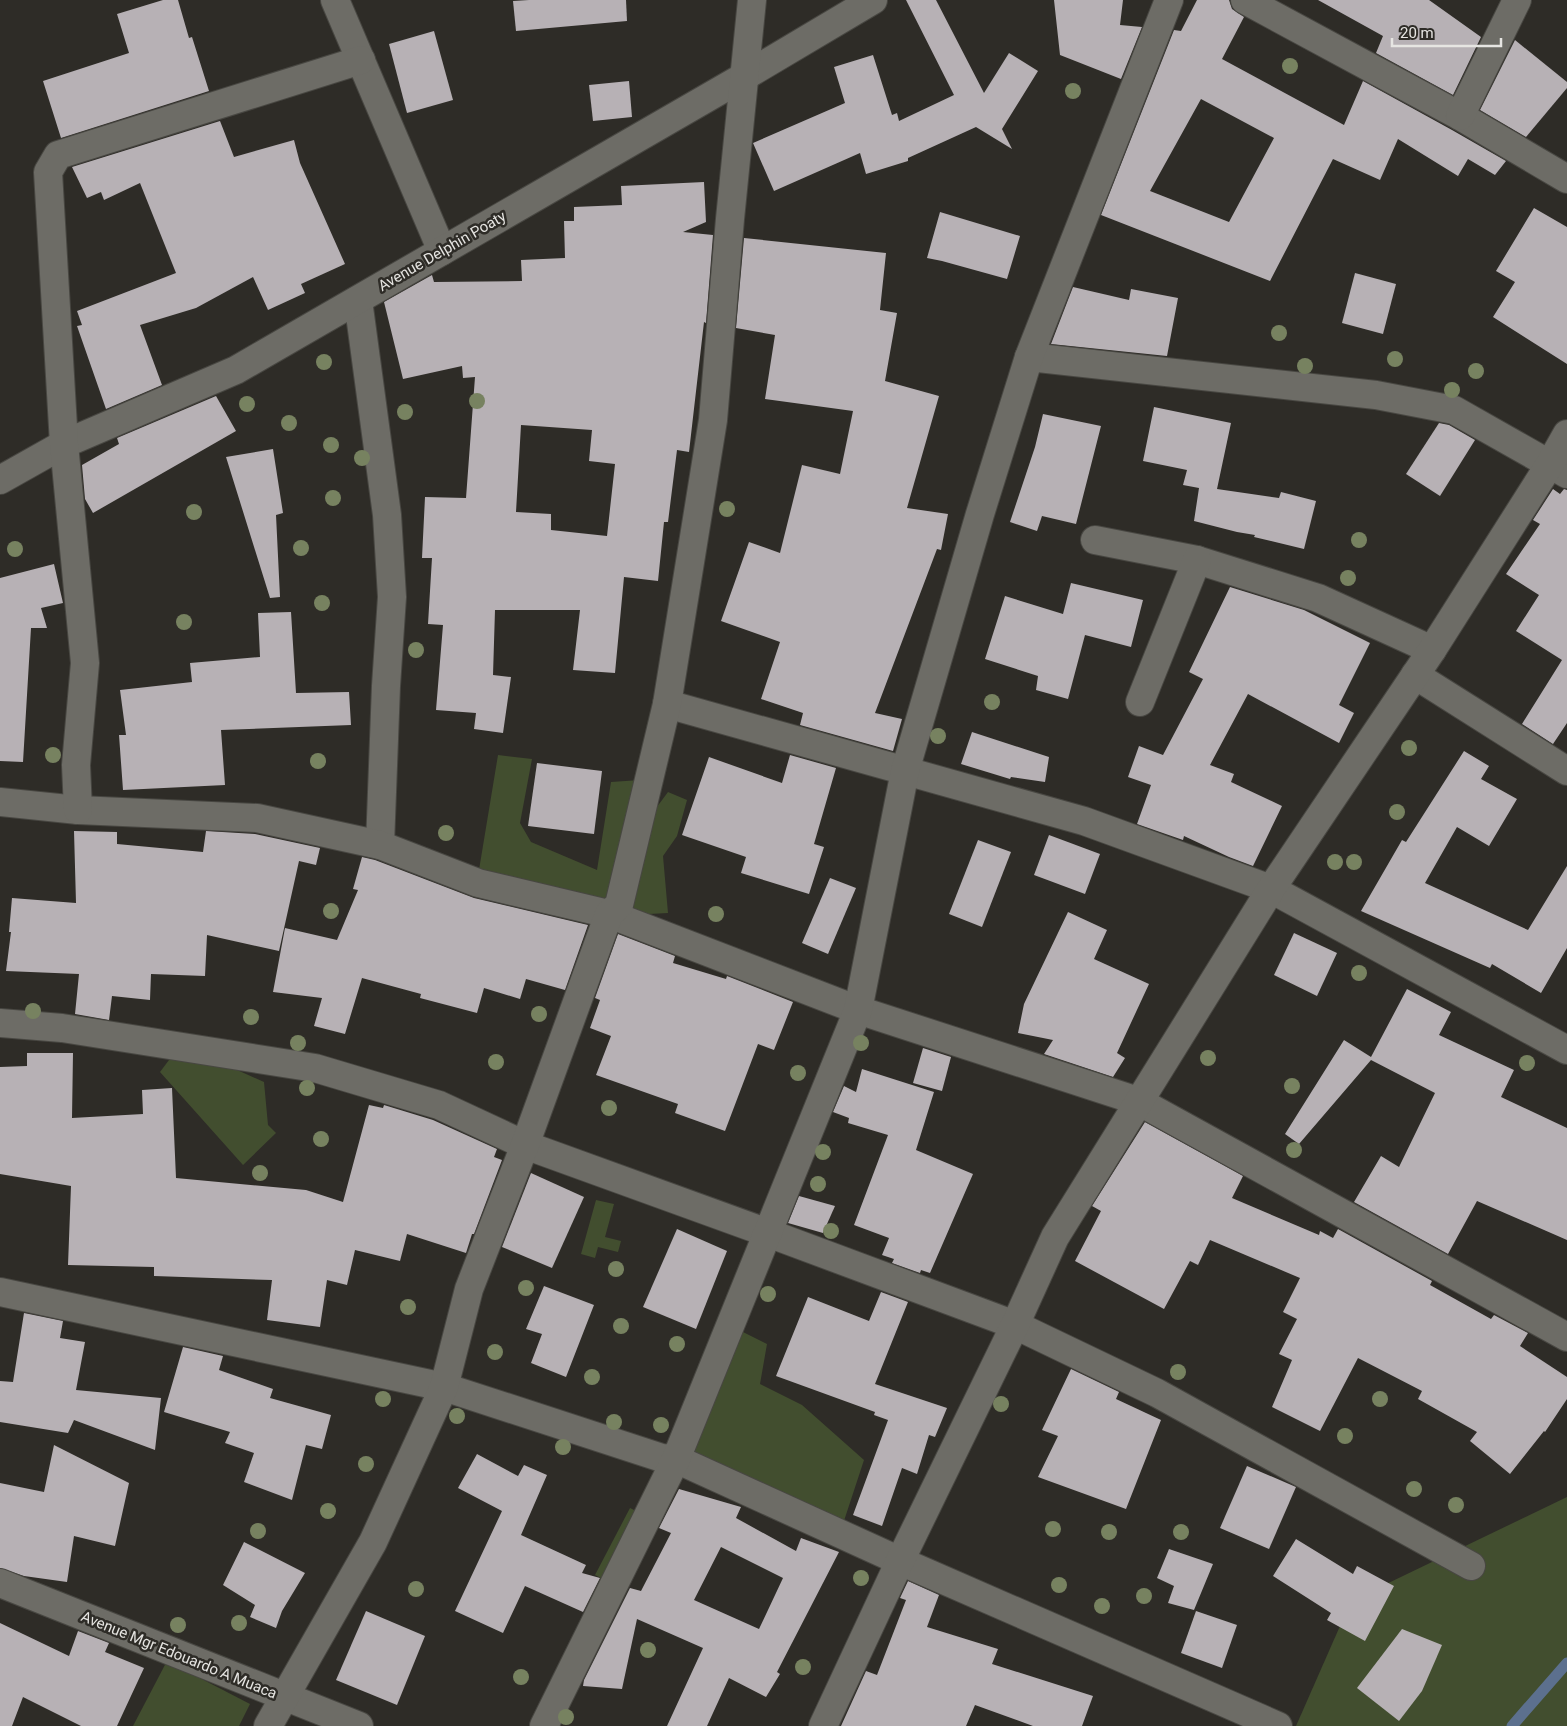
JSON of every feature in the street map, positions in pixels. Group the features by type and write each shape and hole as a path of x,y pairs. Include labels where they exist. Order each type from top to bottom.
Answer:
{"street":[{"path":"335,0 442,251"},
{"path":"268,1726 373,1542 444,1387 469,1289 525,1145 609,914 619,905 666,704 713,420 730,219 752,0"},
{"name":"Avenue Delphin Poaty","path":"0,480 64,444 236,370 873,0"},
{"path":"544,1726 676,1459 858,1010 905,771 983,505 1029,357 1169,0"},
{"path":"1245,0 1460,116 1567,178"},
{"path":"1460,116 1517,0"},
{"path":"78,810 76,765 85,663 64,444 48,172 58,155 361,60"},
{"path":"358,300 386,515 392,597 386,686 380,845"},
{"path":"1029,357 1376,395 1454,410 1558,469"},
{"path":"823,1726 900,1561 1015,1326 1055,1237 1271,889 1415,674 1558,469 1567,434"},
{"path":"1094,540 1197,560 1318,598 1432,650"},
{"path":"1140,702 1197,560"},
{"path":"1415,674 1567,771"},
{"path":"666,704 1084,821 1271,889 1567,1050"},
{"path":"0,802 78,810 257,818 380,845 478,883 609,914 858,1010 1138,1101 1567,1337"},
{"path":"0,1023 62,1028 315,1068 439,1105 525,1145 768,1233 1015,1326 1157,1393 1471,1566"},
{"path":"0,1292 444,1387 662,1458 676,1459 900,1561 1278,1726"},
{"name":"Avenue Mgr Edouardo A Muaca","path":"0,1583 359,1726"}],"green space":[{"path":"498,755 532,759 520,823 531,842 597,870 611,782 640,780 607,911 478,876"},
{"path":"668,792 687,800 677,836 663,856 668,913 630,915 642,827"},
{"path":"175,1052 204,1055 264,1082 268,1125 276,1133 243,1165 160,1072"},
{"path":"596,1200 614,1204 605,1237 621,1241 618,1252 598,1247 595,1258 581,1254"},
{"path":"741,1331 767,1344 760,1384 802,1405 864,1460 841,1530 688,1463"},
{"path":"1567,1497 1567,1726 1296,1726 1351,1601"},
{"path":"630,1508 646,1516 611,1583 595,1575"},
{"path":"167,1661 250,1704 239,1726 133,1726"}],"building":[{"path":"163,0 178,0 189,38 192,37 209,91 61,138 43,81 129,53 117,14"},
{"path":"626,0 627,21 516,31 513,1"},
{"path":"906,0 936,0 984,93 1009,53 1038,71 1002,129 1012,149 976,127 908,158 908,161 866,174 860,153 774,191 753,143 845,103 834,67 873,55 892,115 897,113 899,121 954,95"},
{"path":"1054,0 1123,0 1120,25 1142,27 1121,79 1060,55"},
{"path":"1197,0 1229,0 1232,9 1244,17 1222,59 1344,125 1363,81 1506,161 1495,175 1468,159 1458,176 1398,139 1380,180 1333,159 1270,281 1101,215 1174,30 1181,31","holes":["1201,99 1274,138 1229,222 1150,191"]},
{"path":"1318,0 1429,0 1481,37 1453,95 1376,53 1383,36"},
{"path":"434,31 453,100 407,113 389,44"},
{"path":"1515,40 1567,82 1567,88 1526,137 1480,110"},
{"path":"629,81 632,117 593,121 589,85"},
{"path":"220,121 234,157 294,140 300,163 345,264 301,284 305,293 268,310 253,277 196,308 140,325 162,385 106,409 77,326 82,325 77,311 176,273 140,183 104,200 101,192 87,198 72,167"},
{"path":"704,182 706,222 683,232 713,235 706,323 704,322 689,452 677,450 668,522 664,522 658,581 624,577 615,673 573,670 580,610 495,610 493,675 511,677 503,733 474,729 476,713 436,710 443,625 428,624 432,558 422,558 425,497 466,498 475,377 463,378 462,366 403,379 384,302 432,275 434,282 522,281 521,260 565,258 564,221 574,221 574,207 622,205 621,186","holes":["521,425 592,430 589,461 615,464 607,536 551,530 551,514 516,512"]},
{"path":"1534,208 1567,227 1567,364 1493,317 1515,282 1496,271"},
{"path":"940,212 1020,236 1007,279 927,258"},
{"path":"744,238 886,253 880,310 897,313 885,381 939,396 907,508 948,514 941,550 937,549 875,713 902,719 893,751 800,725 803,713 761,699 780,642 721,621 749,542 780,553 802,465 840,474 853,411 765,399 775,335 736,328"},
{"path":"1355,273 1396,284 1383,334 1342,323"},
{"path":"1073,287 1129,300 1131,289 1178,298 1167,356 1051,344"},
{"path":"216,396 236,431 93,513 85,499 82,465 119,444 117,438"},
{"path":"1154,407 1231,423 1217,489 1279,498 1281,492 1316,501 1304,549 1194,521 1199,488 1183,485 1187,470 1143,461"},
{"path":"1043,414 1101,426 1076,524 1042,516 1037,531 1010,522 1035,447"},
{"path":"1439,423 1449,425 1475,440 1440,496 1406,474"},
{"path":"273,449 283,513 276,515 280,597 270,598 226,457"},
{"path":"1553,489 1560,494 1564,489 1567,490 1567,723 1553,744 1522,724 1562,660 1516,631 1539,595 1506,574 1540,524 1533,520"},
{"path":"54,564 63,603 41,608 47,628 31,628 23,762 0,761 0,578"},
{"path":"1071,583 1143,600 1131,647 1085,635 1068,699 1036,690 1038,676 985,659 1005,596 1063,614"},
{"path":"1230,587 1304,610 1370,643 1339,705 1354,713 1339,743 1248,694 1210,765 1234,774 1231,782 1282,806 1253,866 1184,836 1183,840 1137,824 1151,785 1128,777 1139,746 1163,755 1203,679 1189,672"},
{"path":"291,612 296,693 349,692 351,725 221,730 225,785 123,790 119,735 126,735 120,690 192,682 190,663 260,657 258,613"},
{"path":"972,732 1049,757 1045,782 1011,777 1010,779 961,764"},
{"path":"1464,751 1489,766 1481,779 1517,799 1489,846 1457,827 1425,883 1528,930 1567,866 1567,948 1541,993 1492,964 1490,968 1361,911 1402,840 1406,842"},
{"path":"790,755 836,768 814,844 824,847 809,894 741,873 746,857 682,835 709,757 782,783"},
{"path":"537,763 602,771 594,834 528,826"},
{"path":"74,831 117,832 117,844 203,852 206,831 255,834 320,848 316,865 299,861 279,951 207,935 205,976 151,974 150,1000 112,996 109,1020 75,1014 79,974 6,971 11,932 9,932 12,898 76,903"},
{"path":"1049,835 1100,854 1085,894 1034,875"},
{"path":"978,840 1011,852 982,927 949,914"},
{"path":"362,857 375,860 474,898 588,925 565,990 526,979 520,999 484,988 477,1013 420,998 421,994 362,978 345,1034 314,1026 322,998 273,992 285,928 337,940 358,890 353,889"},
{"path":"830,878 856,888 828,954 802,943"},
{"path":"1068,912 1107,930 1094,959 1149,984 1117,1053 1125,1058 1113,1077 1044,1054 1053,1040 1018,1033 1024,1004"},
{"path":"1294,933 1337,953 1317,996 1274,975"},
{"path":"618,934 675,956 673,963 726,979 727,976 793,1002 774,1050 758,1044 725,1131 675,1113 678,1104 596,1075 611,1036 590,1028 600,1000 595,998"},
{"path":"1407,989 1451,1012 1439,1035 1514,1070 1501,1097 1567,1128 1567,1240 1477,1201 1448,1254 1354,1202 1381,1156 1399,1167 1435,1093 1371,1060 1299,1144 1285,1134 1344,1040 1371,1057"},
{"path":"923,1048 951,1057 942,1091 913,1083"},
{"path":"27,1053 73,1053 72,1118 143,1114 142,1090 172,1088 176,1178 306,1190 343,1202 369,1105 383,1108 384,1105 433,1120 497,1149 494,1157 502,1160 466,1253 407,1234 400,1261 355,1250 347,1285 327,1280 320,1327 267,1320 272,1280 154,1276 154,1267 68,1265 71,1186 0,1174 0,1067 27,1066"},
{"path":"862,1069 934,1092 916,1150 973,1174 930,1273 921,1270 920,1273 892,1263 894,1259 882,1255 889,1238 854,1225 888,1135 848,1123 849,1118 833,1112 844,1086 856,1092"},
{"path":"1145,1122 1243,1176 1232,1198 1319,1235 1320,1231 1333,1238 1338,1229 1432,1281 1430,1285 1491,1319 1494,1315 1528,1333 1520,1346 1567,1377 1567,1399 1545,1432 1510,1474 1470,1441 1477,1432 1418,1399 1422,1391 1358,1358 1320,1431 1272,1407 1292,1360 1279,1354 1297,1319 1283,1312 1300,1278 1210,1240 1198,1265 1190,1261 1164,1309 1075,1261 1101,1211 1092,1206"},
{"path":"531,1173 584,1197 552,1268 502,1247"},
{"path":"799,1196 835,1206 823,1233 788,1223"},
{"path":"677,1229 727,1251 696,1329 643,1307"},
{"path":"544,1286 594,1305 566,1377 531,1363 542,1334 526,1329"},
{"path":"881,1292 908,1302 875,1384 947,1408 935,1437 929,1435 917,1474 902,1468 882,1526 853,1515 888,1420 874,1415 875,1412 776,1376 808,1297 869,1321"},
{"path":"24,1313 63,1321 60,1338 85,1342 76,1390 161,1398 155,1450 74,1420 68,1433 0,1422 0,1381 13,1382"},
{"path":"183,1347 223,1356 219,1370 273,1389 270,1398 331,1415 322,1449 306,1445 292,1500 244,1482 254,1453 225,1443 230,1432 164,1412"},
{"path":"1071,1369 1119,1392 1116,1399 1161,1420 1126,1509 1038,1477 1058,1436 1042,1430"},
{"path":"54,1445 129,1483 115,1546 74,1536 67,1582 24,1576 0,1568 0,1483 44,1492"},
{"path":"477,1454 518,1476 524,1465 547,1475 521,1535 586,1565 582,1573 600,1578 583,1612 525,1586 503,1633 455,1611 502,1511 458,1488"},
{"path":"1247,1466 1296,1487 1269,1549 1220,1528"},
{"path":"679,1489 741,1507 736,1518 796,1551 801,1538 839,1552 777,1672 780,1674 766,1697 729,1678 707,1726 667,1726 703,1648 637,1619 622,1689 583,1686 584,1680 630,1588 641,1591 671,1533 659,1528","holes":["721,1547 783,1578 759,1629 694,1600"]},
{"path":"1296,1539 1353,1574 1357,1566 1394,1586 1365,1641 1327,1620 1331,1613 1273,1576"},
{"path":"244,1542 305,1573 282,1611 276,1628 250,1617 255,1605 223,1585"},
{"path":"1169,1549 1213,1564 1194,1610 1168,1603 1174,1586 1157,1578"},
{"path":"908,1581 939,1595 927,1627 998,1649 992,1664 1093,1696 1082,1726 1033,1726 975,1705 966,1726 841,1726 866,1671 877,1675 906,1600 900,1598"},
{"path":"366,1611 425,1636 397,1705 336,1680"},
{"path":"1196,1611 1237,1625 1222,1668 1181,1653"},
{"path":"0,1623 69,1656 78,1631 109,1643 105,1652 144,1668 117,1726 81,1726 23,1697 12,1726 0,1726"},
{"path":"1402,1629 1442,1645 1422,1691 1399,1721 1357,1688"}],"waterway":[{"path":"1512,1726 1567,1663"}]}
